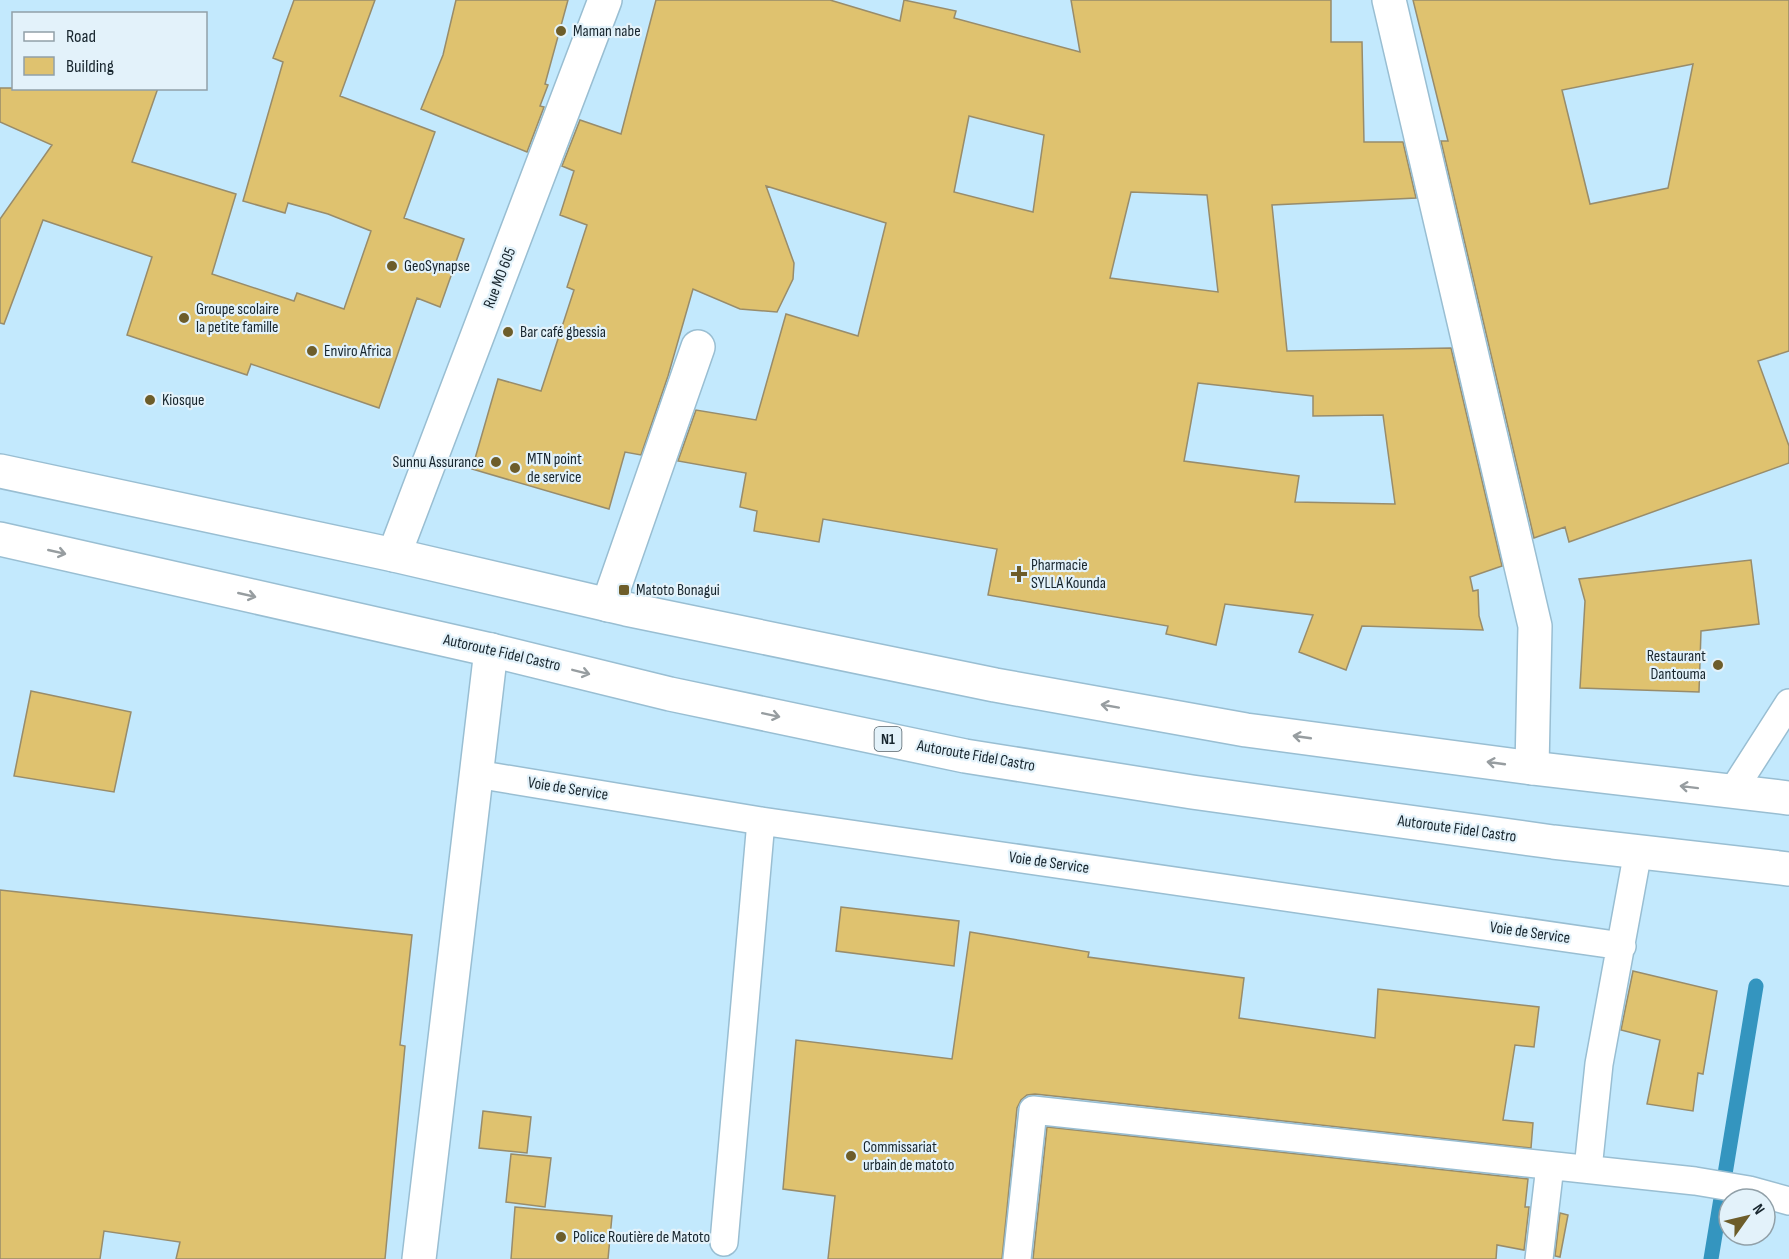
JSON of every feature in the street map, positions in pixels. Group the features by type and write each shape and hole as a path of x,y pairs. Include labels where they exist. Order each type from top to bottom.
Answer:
{"main road":[{"name":"Rue MO 605","path":"394,555 605,0"},
{"path":"1389,0 1535,626 1532,768"},
{"path":"608,605 698,347"},
{"path":"0,471 394,555 608,605 995,686 1246,730 1532,768 1789,798"},
{"name":"Autoroute Fidel Castro","path":"0,539 490,650 670,694 965,756 1204,794 1554,842 1789,869"},
{"path":"419,1259 490,650"}],"lane":[{"path":"1732,792 1789,703"},
{"name":"Voie de Service","path":"476,774 761,820 1622,946"},
{"path":"724,1242 761,820"},
{"path":"1588,1169 1599,1064 1638,850"},
{"path":"1017,1259 1033,1110 1695,1181 1749,1190 1789,1201"},
{"path":"1539,1259 1550,1166"}],"building":[{"path":"294,0 375,0 340,96 435,132 404,218 464,239 440,307 417,298 379,408 251,364 247,375 127,335 152,257 43,220 4,324 0,323 0,219 52,145 0,122 0,88 12,88 12,90 157,90 132,162 236,194 212,274 294,301 297,293 344,309 371,231 328,214 288,203 285,213 243,201 283,62 273,58"},
{"path":"456,0 568,0 545,84 548,85 540,106 544,107 527,152 421,109 443,55"},
{"path":"656,0 830,0 900,21 904,0 956,11 954,18 1080,52 1071,0 1331,0 1331,42 1362,42 1364,142 1403,142 1416,198 1272,205 1287,351 1451,348 1502,566 1470,577 1473,591 1478,590 1479,616 1483,630 1362,626 1346,670 1299,652 1313,615 1225,604 1216,645 1166,634 1168,626 988,595 997,549 823,519 819,542 754,531 757,511 740,507 746,473 678,461 696,410 756,420 786,314 858,336 886,223 766,186 794,263 793,279 777,312 740,309 693,289 668,376 641,455 625,452 609,509 472,469 498,379 541,391 574,290 567,287 587,225 560,215 574,171 562,166 580,120 621,134","holes":["969,116 1044,135 1033,212 954,192","1131,192 1207,195 1218,292 1110,278","1198,383 1313,396 1313,416 1383,415 1395,504 1295,502 1299,476 1184,461"]},
{"path":"1413,0 1789,0 1789,351 1758,361 1789,446 1789,463 1569,542 1565,527 1534,538 1441,141 1448,141","holes":["1693,64 1668,188 1590,204 1562,90"]},
{"path":"1751,560 1759,624 1701,631 1699,692 1580,688 1585,601 1579,579"},
{"path":"31,691 131,712 114,792 14,776"},
{"path":"0,890 412,935 400,1045 405,1046 385,1259 176,1259 180,1242 104,1231 100,1259 0,1259"},
{"path":"841,907 959,921 954,966 836,951"},
{"path":"970,932 1089,952 1088,957 1244,978 1239,1018 1375,1038 1378,989 1539,1007 1534,1047 1515,1045 1503,1120 1533,1123 1531,1148 1035,1094 1027,1095 1017,1108 1002,1259 828,1259 835,1196 783,1189 796,1040 952,1059"},
{"path":"1633,971 1717,991 1703,1074 1698,1073 1693,1111 1647,1104 1660,1040 1621,1030"},
{"path":"483,1111 531,1117 527,1153 479,1148"},
{"path":"1047,1127 1528,1179 1525,1207 1529,1207 1524,1250 1497,1245 1496,1259 1033,1259"},
{"path":"511,1154 551,1158 545,1207 506,1202"},
{"name":"Police Routière de Matoto","path":"515,1207 612,1216 608,1259 511,1259"},
{"path":"1560,1213 1568,1215 1560,1257 1555,1256"}],"waterway":[{"path":"1711,1259 1756,986"}],"place":[{"name":"Maman nabe","path":"561,31"},
{"name":"GeoSynapse","path":"392,266"},
{"name":"Groupe scolaire la petite famille","path":"184,318"},
{"name":"Bar café gbessia","path":"508,332"},
{"name":"Enviro Africa","path":"312,351"},
{"name":"Kiosque","path":"150,400"},
{"name":"Sunnu Assurance","path":"496,462"},
{"name":"MTN point de service","path":"515,468"},
{"name":"Pharmacie SYLLA Kounda","path":"1019,574"},
{"name":"Matoto Bonagui","path":"624,590"},
{"name":"Restaurant Dantouma","path":"1718,665"},
{"name":"Commissariat urbain de matoto","path":"851,1156"},
{"name":"Police Routière de Matoto","path":"561,1237"}]}
